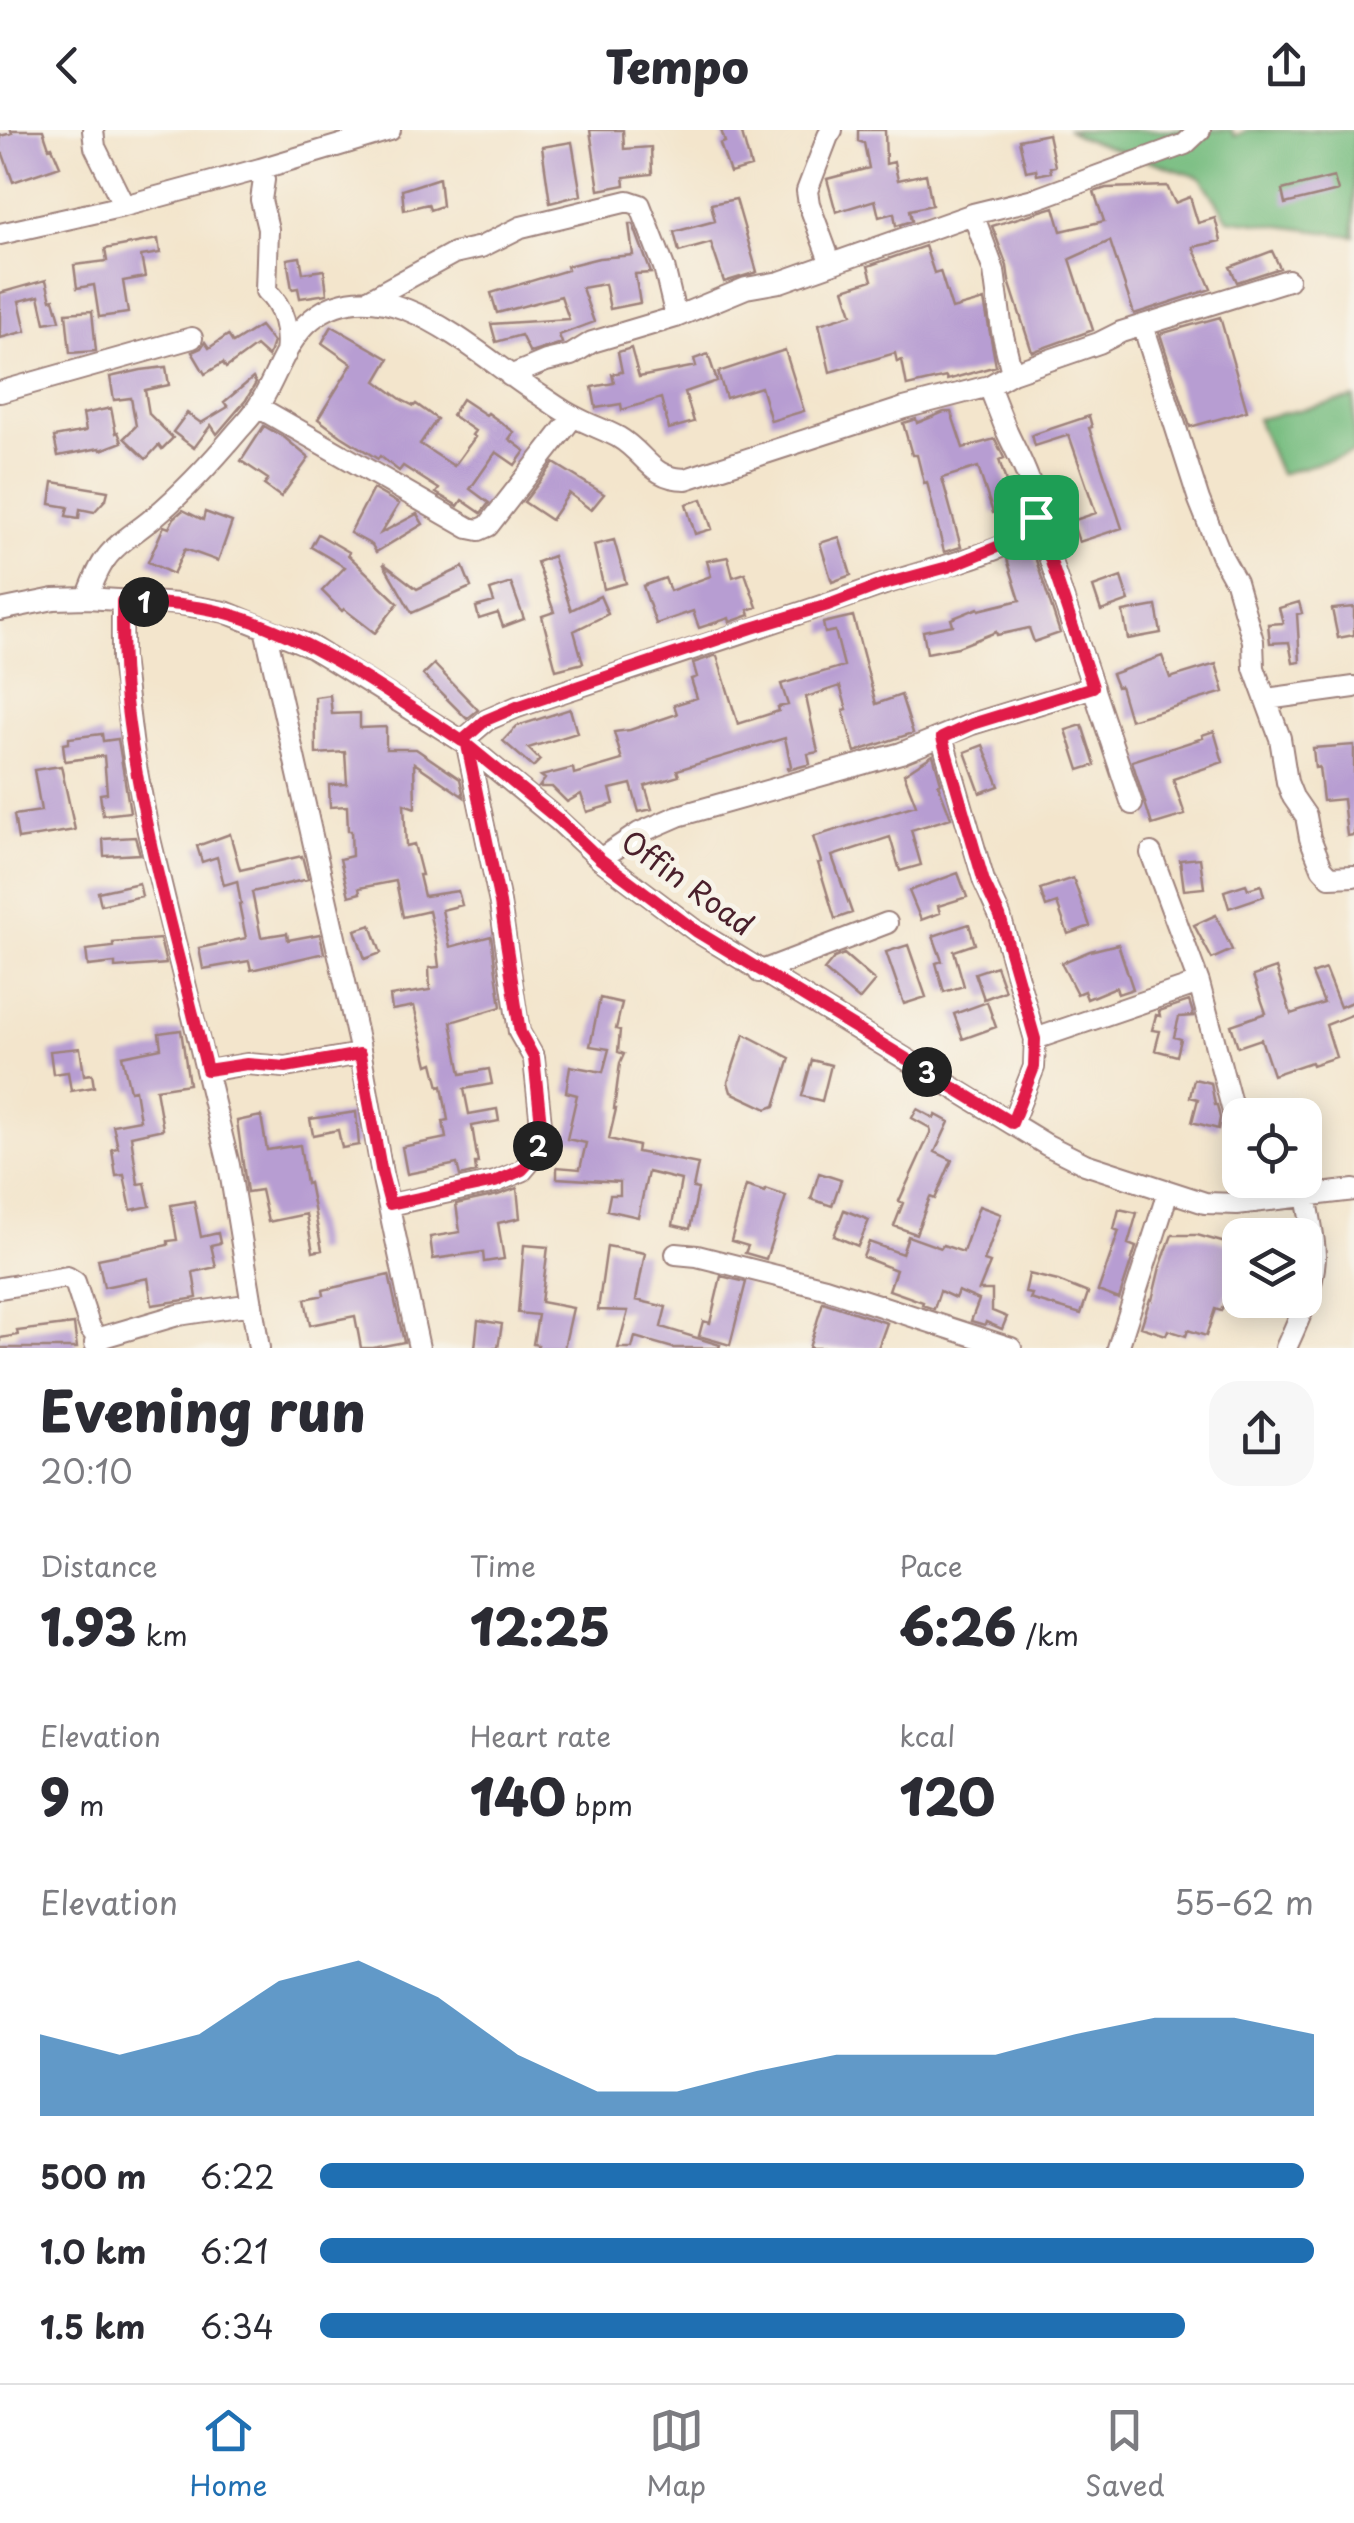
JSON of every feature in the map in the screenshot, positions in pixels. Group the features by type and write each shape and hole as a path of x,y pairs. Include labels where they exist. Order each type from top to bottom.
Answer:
{"street":[{"path":"93,130 95,147 124,206"},
{"path":"0,234 124,206 390,130"},
{"path":"831,264 808,204 808,192 832,130"},
{"path":"510,376 571,355 592,342 676,316 746,288 780,282 972,214 1038,198 1185,144 1200,130"},
{"path":"260,169 268,229 266,291 282,312 286,354"},
{"path":"87,598 110,552 198,477 258,407 308,321 325,310 370,299 454,253 481,247 521,227 628,201 640,205 664,267 676,316"},
{"path":"972,214 994,271 1012,373"},
{"path":"370,299 422,314 573,416 618,437 662,476 686,479 904,408 990,386 1012,373 1144,325 1288,280"},
{"path":"1144,325 1199,500 1236,582 1253,642 1254,668 1280,738 1293,797 1306,816 1322,868 1330,877 1354,876"},
{"path":"0,392 192,338"},
{"path":"990,386 1027,475 1036,517 1132,804"},
{"path":"258,407 469,528 479,530 488,526 573,416"},
{"path":"390,1204 495,1182 522,1170 533,1158 542,1134 534,1058 520,1032 500,903 465,743 486,720 881,585 948,567 1024,536 1034,528 1036,517"},
{"name":"Offin Road","path":"0,610 54,598 194,607 224,612 310,646 465,743 600,859 696,931 1047,1145 1085,1164 1206,1203 1281,1198"},
{"path":"122,601 122,659 134,756 148,831 232,1180 259,1348"},
{"path":"264,628 360,1054 419,1348"},
{"path":"600,859 639,833 678,816 901,753 972,724 1093,687"},
{"path":"1267,699 1354,687"},
{"path":"942,738 1035,1039 1034,1067 1012,1123"},
{"path":"1151,853 1199,983 1229,1098"},
{"path":"760,972 887,923"},
{"path":"1035,1039 1199,983"},
{"path":"207,1070 247,1064 286,1067 360,1054"},
{"name":"Offin Road","path":"1322,1193 1354,1190"},
{"path":"1118,1348 1168,1192"},
{"path":"1255,1198 1256,1202"},
{"path":"1286,1348 1306,1303 1315,1260 1307,1198"},
{"path":"676,1254 825,1288 1011,1348"},
{"path":"0,1288 67,1277 76,1282 98,1344 178,1316 252,1304"}],"green space":[{"path":"1069,130 1231,130 1235,136 1248,130 1354,130 1354,236 1228,219 1201,178 1079,137"},
{"path":"1354,398 1354,453 1280,474 1257,419"}],"building":[{"path":"11,130 43,130 60,166 13,182 3,154 0,155 0,136 12,133"},
{"path":"590,130 623,130 624,149 651,147 652,174 624,177 625,185 599,190"},
{"path":"721,130 741,130 751,167 730,173 720,144 725,142"},
{"path":"858,130 885,130 886,164 894,162 898,180 926,174 932,205 910,210 912,221 896,226 894,213 879,217 875,200 836,212 827,179 869,168 864,143 858,141"},
{"path":"1048,134 1055,166 1050,167 1051,172 1037,175 1036,169 1026,171 1019,140"},
{"path":"572,142 581,195 550,203 542,147"},
{"path":"1334,177 1338,191 1285,204 1282,190"},
{"path":"439,178 442,206 430,210 428,204 404,210 402,190"},
{"path":"1167,186 1175,203 1190,197 1198,223 1215,218 1221,241 1193,247 1211,289 1134,314 1110,241 1070,259 1093,330 1032,352 992,226 1054,207 1061,231 1104,221 1094,192 1106,188"},
{"path":"736,199 757,272 724,282 711,243 679,252 674,232 715,221 711,204"},
{"path":"629,224 633,224 651,273 635,274 640,303 610,309 605,284 582,288 594,322 559,335 562,343 530,353 521,335 496,342 491,324 569,319 561,296 497,313 491,293 568,270 567,266 633,255"},
{"path":"158,239 160,253 141,256 145,277 123,281 128,313 99,317 94,285 77,288 74,265 107,261 105,249"},
{"path":"925,246 934,273 940,271 952,309 984,300 996,366 907,386 902,360 897,362 895,353 830,372 819,324 852,314 844,289 872,280 868,266"},
{"path":"1272,251 1280,268 1237,282 1230,267"},
{"path":"300,257 303,273 324,270 327,294 300,298 298,288 292,289 287,259"},
{"path":"46,280 60,320 45,323 39,296 19,301 26,331 0,338 0,293"},
{"path":"92,311 96,351 70,353 66,313"},
{"path":"1220,317 1247,411 1190,427 1160,334"},
{"path":"260,326 273,342 268,357 256,346 226,368 223,363 205,374 192,352 205,342 209,348 228,335 233,343"},
{"path":"332,326 389,359 376,381 437,419 420,444 454,466 475,437 475,431 452,415 462,399 514,432 509,439 525,451 515,465 496,452 470,489 489,503 481,513 462,500 458,506 403,466 399,471 318,419 352,364 322,343"},
{"path":"631,348 639,377 696,366 694,359 708,354 717,381 685,392 694,422 669,429 661,398 622,410 621,404 596,408 592,387 614,383 612,374 622,372 618,352"},
{"path":"785,350 804,411 771,421 761,387 726,398 718,372"},
{"path":"166,367 169,385 145,390 149,414 173,438 162,449 159,445 146,459 124,438 136,426 131,398 114,400 110,377"},
{"path":"253,378 256,383 246,400 217,434 211,425 194,448 173,432 187,413 201,423 228,407 224,402"},
{"path":"111,408 122,442 101,450 58,456 54,437 86,431 83,414"},
{"path":"951,412 963,448 995,439 1004,458 999,460 1014,506 993,513 978,467 942,478 961,547 944,552 927,482 924,483 917,455 912,455 903,423 916,419 917,423"},
{"path":"1089,416 1089,428 1122,528 1079,542 1072,521 1096,513 1069,435 1035,446 1032,435"},
{"path":"264,426 309,458 281,497 264,485 268,479 241,461"},
{"path":"554,463 604,494 591,510 569,493 551,520 524,502"},
{"path":"53,482 108,491 94,512 80,509 79,518 66,516 68,507 50,504"},
{"path":"373,489 399,504 381,533 417,514 423,524 376,552 372,545 350,533"},
{"path":"702,499 712,529 695,534 686,504"},
{"path":"183,510 203,520 205,512 232,522 218,561 185,549 173,574 148,562 164,526 169,528"},
{"path":"318,534 349,552 398,603 375,633 342,611 322,591 345,567 311,547"},
{"path":"839,537 851,575 832,582 820,543"},
{"path":"614,540 626,583 604,589 594,545"},
{"path":"1032,548 1060,633 1034,642 1029,628 997,635 996,632 958,647 927,653 923,631 953,625 951,619 978,608 1020,600 1007,559"},
{"path":"553,556 571,610 600,596 608,614 574,631 583,663 556,670 542,616 554,612 537,562"},
{"path":"728,557 733,577 745,573 757,607 748,610 750,615 699,628 693,611 656,624 643,586 665,578 670,591 711,576 707,561"},
{"path":"383,563 417,589 463,567 471,587 412,613"},
{"path":"1121,577 1129,601 1101,611 1093,587"},
{"path":"511,583 524,619 503,627 498,613 479,619 476,607 494,602 490,590"},
{"path":"1299,602 1300,662 1293,663 1289,642 1270,643 1268,624 1283,623 1279,608"},
{"path":"1156,606 1161,633 1128,639 1123,612"},
{"path":"1354,607 1354,635 1338,638 1332,609"},
{"path":"853,616 876,704 901,695 913,733 855,752 840,686 806,697 818,752 808,754 810,764 788,770 791,766 785,738 677,770 679,776 645,786 652,809 639,812 631,784 610,789 614,804 587,812 581,794 567,802 552,787 539,787 545,779 541,776 573,768 574,774 622,760 614,732 677,714 674,705 697,698 691,679 697,677 693,663 714,656 738,724 779,711 778,707 788,705 781,684 844,666 835,631 825,633 823,623"},
{"path":"1162,656 1170,678 1216,664 1224,692 1130,720 1120,686 1117,687 1112,674"},
{"path":"434,664 478,710 467,719 423,675"},
{"path":"330,695 332,714 360,713 360,728 386,727 386,749 416,749 460,779 464,797 414,763 415,808 404,804 406,846 414,844 424,896 458,891 462,905 442,910 450,947 491,936 501,1007 451,1022 461,1074 489,1069 492,1084 464,1089 469,1114 497,1109 499,1121 472,1126 476,1172 460,1176 457,1164 407,1174 402,1147 446,1138 443,1121 448,1120 442,1086 439,1087 433,1063 428,1065 414,1006 392,1010 390,996 430,990 429,968 439,967 436,942 429,911 403,917 396,881 359,888 360,893 349,896 340,859 352,856 347,806 330,807 329,785 347,784 345,752 316,754 315,697"},
{"path":"570,709 577,733 528,748 540,760 533,767 503,741 517,726"},
{"path":"1082,725 1095,765 1079,770 1066,730"},
{"path":"1214,731 1223,762 1173,779 1185,815 1152,825 1132,761"},
{"path":"102,734 103,741 118,739 130,812 103,815 100,794 107,793 104,756 65,761 63,744 69,743 69,738"},
{"path":"983,745 999,786 980,793 965,752"},
{"path":"1354,745 1354,835 1347,836 1343,799 1323,801 1313,748"},
{"path":"933,755 941,783 938,784 951,818 911,830 921,865 900,871 890,837 832,856 852,913 835,919 813,837 916,805 904,774"},
{"path":"61,766 75,830 18,839 14,815 41,811 34,770"},
{"path":"230,834 240,870 302,856 308,879 252,892 261,937 287,933 288,940 320,934 324,953 251,970 249,961 203,969 199,948 246,938 237,881 224,885 217,857 202,862 197,846"},
{"path":"135,837 140,854 104,856 103,839"},
{"path":"1200,858 1204,888 1184,890 1180,860"},
{"path":"958,873 967,897 938,906 940,913 921,920 909,891"},
{"path":"1073,878 1090,926 1068,934 1057,903 1046,907 1040,889"},
{"path":"139,883 142,896 101,905 98,892"},
{"path":"1246,884 1248,889 1261,885 1264,896 1229,908 1224,891"},
{"path":"1216,915 1232,950 1212,959 1194,925"},
{"path":"969,924 975,944 954,951 964,986 944,992 936,963 942,961 933,936"},
{"path":"371,925 381,953 365,959 355,930"},
{"path":"160,939 166,964 88,966 86,950"},
{"path":"1118,944 1133,989 1118,994 1116,987 1087,999 1084,991 1077,994 1061,963"},
{"path":"908,945 926,997 904,1004 886,952"},
{"path":"844,954 875,981 859,1000 824,970 834,958"},
{"path":"996,966 1005,991 984,999 975,973"},
{"path":"1276,968 1291,1014 1324,1003 1312,974 1325,969 1340,1007 1354,1001 1354,1014 1326,1025 1336,1057 1273,1075 1261,1039 1238,1047 1231,1025 1266,1013 1253,976"},
{"path":"600,998 622,1003 616,1029 620,1030 618,1052 624,1054 609,1139 638,1146 637,1152 698,1164 693,1188 698,1189 690,1229 673,1225 681,1180 648,1172 638,1217 607,1210 610,1195 620,1195 620,1182 557,1178 557,1167 580,1169 586,1143 567,1139 577,1095 566,1092 570,1066 603,1072 609,1049 590,1046"},
{"path":"1189,1001 1194,1016 1179,1017 1174,1037 1181,1039 1177,1056 1155,1050 1160,1031 1152,1030 1156,1015"},
{"path":"987,1002 996,1027 963,1039 954,1014"},
{"path":"181,1030 189,1084 156,1089 163,1129 131,1136 138,1184 145,1183 150,1206 131,1210 124,1175 116,1176 112,1149 118,1148 113,1125 140,1120 135,1090 130,1091 122,1056 161,1048 159,1033"},
{"path":"744,1034 790,1058 775,1106 767,1109 731,1092 728,1082"},
{"path":"80,1048 84,1075 92,1074 94,1087 71,1091 68,1072 53,1074 50,1051"},
{"path":"812,1060 831,1065 822,1101 802,1096"},
{"path":"1194,1079 1211,1083 1220,1118 1218,1129 1192,1122 1198,1099 1190,1097"},
{"path":"917,1109 949,1122 935,1152 952,1160 935,1199 930,1197 916,1234 894,1226 903,1203 899,1201 931,1131 912,1118"},
{"path":"356,1112 359,1145 342,1148 338,1130 313,1135 310,1119"},
{"path":"261,1116 267,1150 300,1145 322,1250 313,1252 306,1214 268,1222 261,1190 247,1192 237,1121"},
{"path":"819,1173 841,1180 832,1206 811,1199"},
{"path":"746,1186 786,1196 766,1259 745,1253 748,1246 731,1241"},
{"path":"517,1188 520,1218 498,1223 504,1259 484,1262 483,1252 433,1259 430,1237 460,1232 456,1204"},
{"path":"194,1201 201,1237 218,1233 220,1243 211,1245 216,1267 193,1272 197,1298 152,1305 148,1278 104,1287 98,1259 177,1240 171,1205"},
{"path":"979,1206 1001,1214 984,1261 990,1263 979,1290 992,1290 992,1311 1007,1317 1002,1329 971,1321 979,1300 958,1291 955,1298 940,1291 934,1309 889,1290 896,1270 863,1257 869,1242 902,1254 908,1236 963,1252"},
{"path":"1119,1209 1137,1213 1128,1244 1136,1247 1119,1299 1098,1291 1119,1231 1114,1229"},
{"path":"844,1210 869,1220 858,1246 834,1236"},
{"path":"1172,1235 1197,1235 1222,1242 1222,1308 1215,1309 1206,1336 1188,1330 1186,1336 1168,1330 1166,1335 1141,1327"},
{"path":"524,1245 548,1247 541,1302 573,1308 564,1348 537,1348 533,1344 538,1315 518,1313"},
{"path":"607,1246 645,1253 636,1300 666,1307 661,1327 720,1345 719,1348 673,1348 635,1337 632,1348 618,1348 628,1311 598,1310"},
{"path":"1029,1274 1088,1293 1081,1314 1030,1299 1032,1294 1025,1293"},
{"path":"389,1275 404,1342 361,1348 355,1316 310,1325 305,1299 324,1295 323,1290"},
{"path":"721,1276 746,1282 730,1345 699,1336 703,1321 710,1323"},
{"path":"823,1302 887,1323 878,1348 809,1348"},
{"path":"478,1320 502,1324 498,1348 475,1348"},
{"path":"74,1324 77,1348 0,1348 0,1338 18,1335 17,1331"}],"route":[{"path":"1036,517 1093,687 972,724 942,738 1035,1039 1034,1067 1012,1123 696,931 600,859 467,745 500,903 520,1032 534,1058 542,1134 533,1158 522,1170 495,1182 390,1204 360,1054 286,1067 247,1064 207,1070 148,831 134,756 122,659 122,601 179,604 224,612 310,646 462,741 486,720 517,707 881,585 948,567 1030,533 1036,517"}]}
